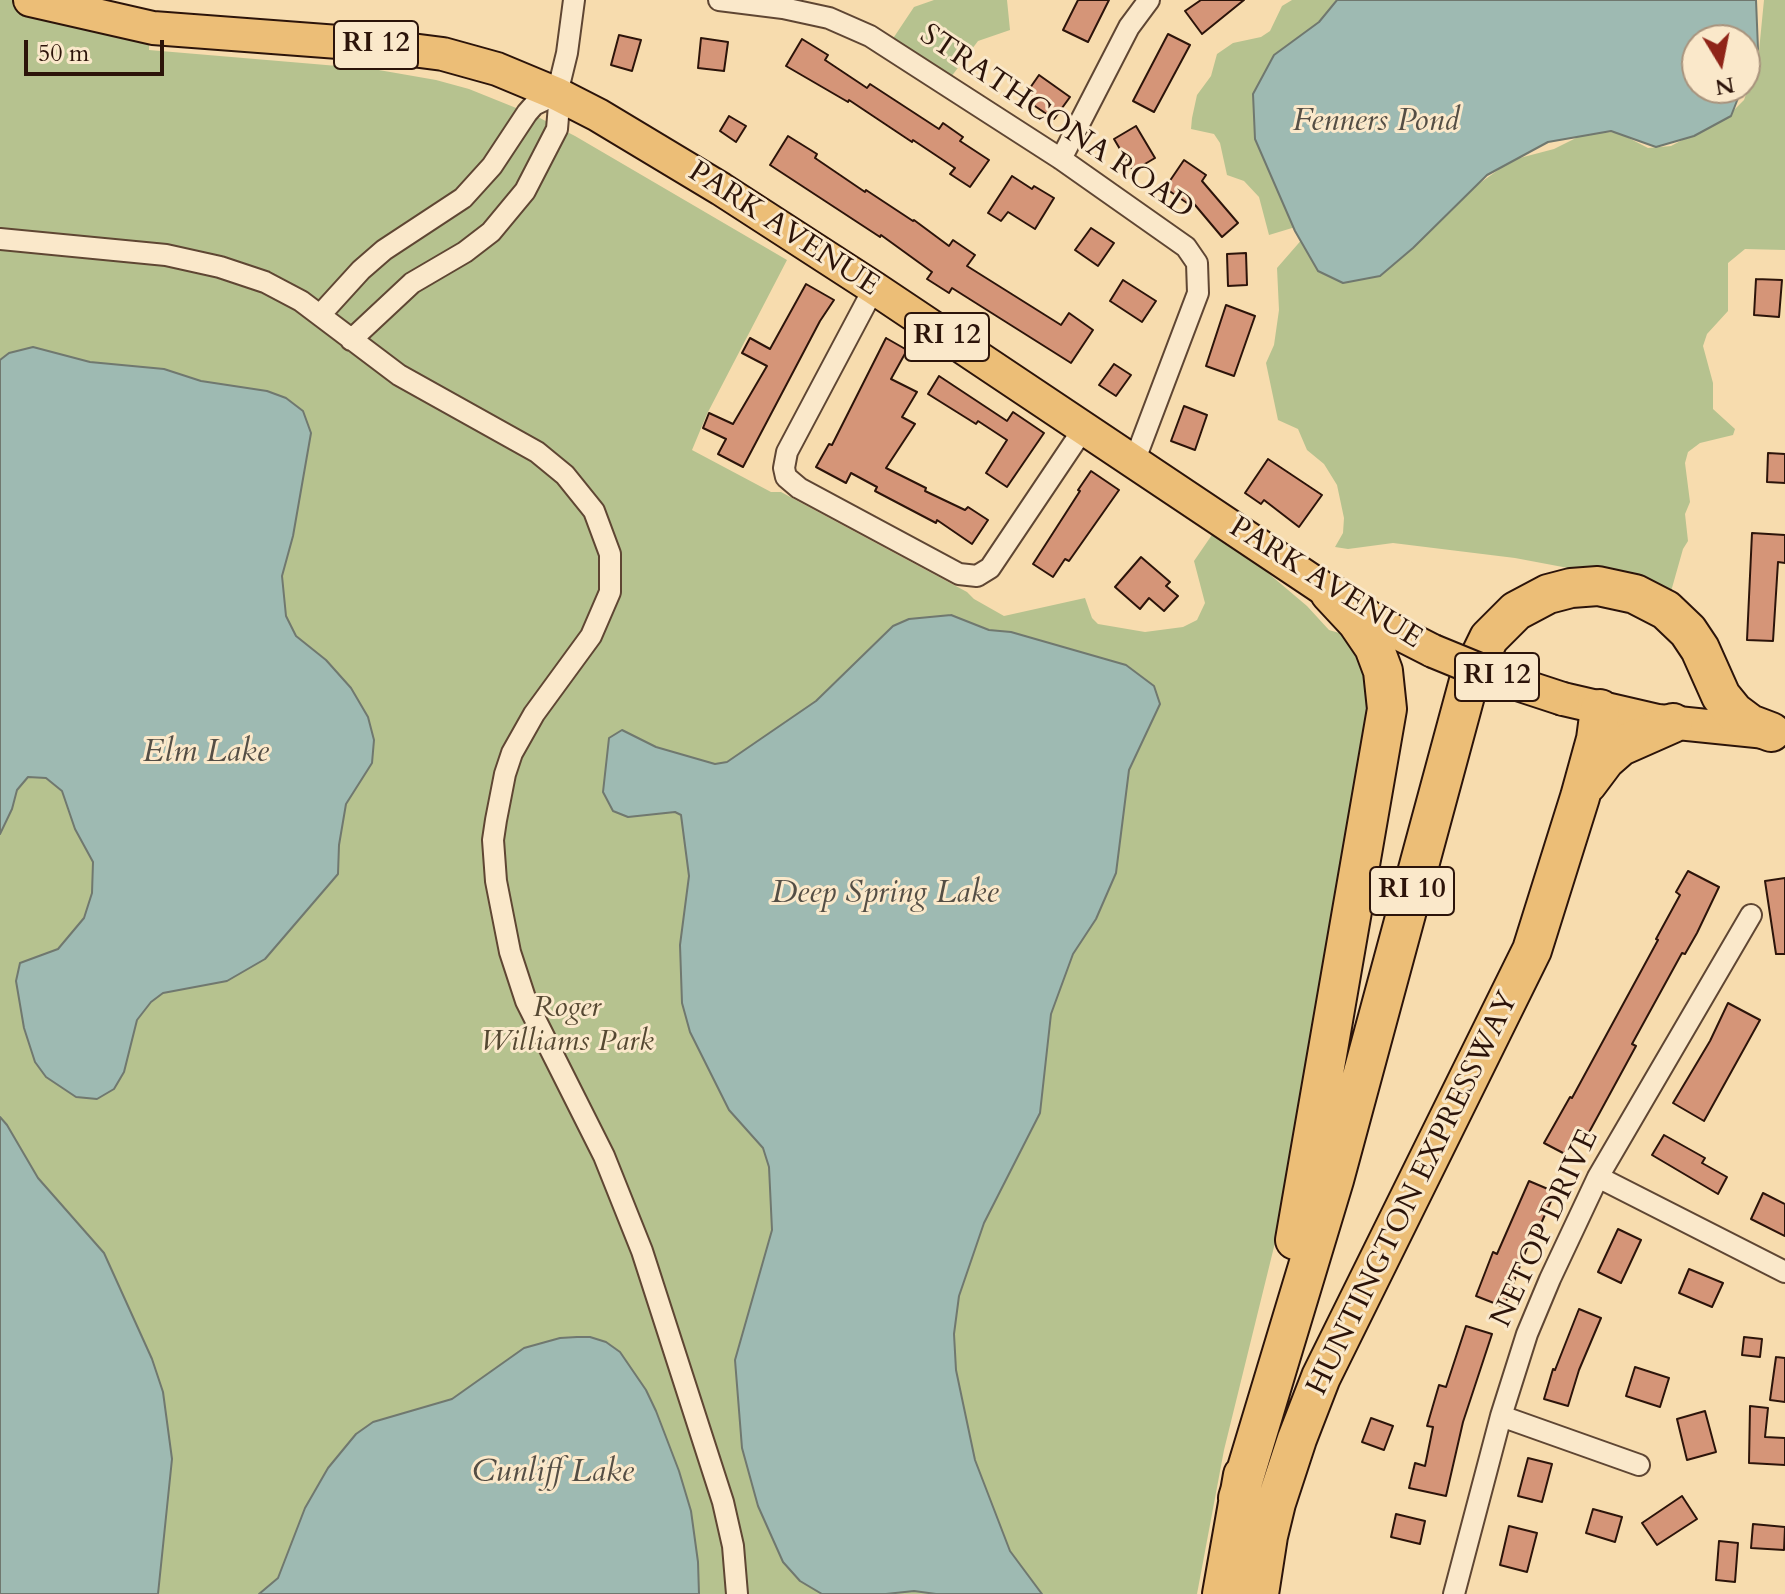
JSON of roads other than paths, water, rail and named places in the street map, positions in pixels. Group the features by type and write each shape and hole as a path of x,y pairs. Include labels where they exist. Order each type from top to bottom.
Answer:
{"highway":[{"name":"RI 10","path":"1222,1594 1238,1498 1337,1170 1466,689 1474,663 1489,638 1516,611 1548,594 1598,586 1635,594 1666,610 1688,631 1700,649 1721,696 1734,712 1750,724 1778,732"},
{"path":"1238,1498 1287,1289 1387,709 1386,682 1374,647 1357,622 1330,593"},
{"name":"HUNTINGTON EXPRESSWAY","path":"1259,1594 1276,1503 1309,1408 1366,1285 1525,967 1544,918 1596,739 1600,709"},
{"path":"1580,797 1598,769 1621,746 1673,723"}],"main road":[{"name":"PARK AVENUE","path":"32,0 153,28 365,44 443,54 497,69 557,94 721,189 1382,625 1433,651 1499,678 1600,709 1673,723 1778,732"}],"street":[{"path":"351,340 400,292 478,243 504,220 525,191 557,129 557,94 567,53 574,0"},
{"name":"STRATHCONA ROAD","path":"719,0 783,8 829,18 870,36 1061,159 1186,247 1197,263 1198,293 1134,462"},
{"path":"1061,159 1129,27 1149,0"},
{"path":"320,315 384,250 463,198 492,166 534,105 557,94"},
{"path":"0,239 110,248 194,260 265,282 301,301 399,375 522,442 552,463 587,500 607,540 611,579 601,618 586,644 527,724 505,774 493,840 496,881 510,952 526,1001 608,1166 646,1261 723,1502 733,1546 737,1594"},
{"path":"874,288 787,452 786,477 799,488 959,574 977,576 990,568 1084,428"},
{"name":"NETOP DRIVE","path":"1454,1594 1501,1416 1538,1307 1598,1177 1751,915"},
{"path":"1598,1177 1785,1272"},
{"path":"1501,1416 1639,1465"}],"water":[{"name":"Fenners Pond","path":"1337,0 1756,0 1757,24 1681,24 1681,104 1736,104 1731,116 1694,136 1656,147 1611,131 1548,142 1487,175 1380,276 1343,283 1318,271 1295,231 1255,139 1253,94 1274,55 1319,22"},
{"name":"Elm Lake","path":"33,347 90,362 164,369 201,381 267,391 286,398 303,411 311,433 293,536 282,576 286,616 296,636 326,660 351,688 368,717 374,740 372,763 346,804 338,874 265,959 227,981 163,993 151,1002 137,1020 124,1072 114,1089 97,1099 76,1097 46,1077 35,1062 24,1028 16,981 20,963 58,949 84,918 92,893 93,862 75,829 62,791 46,778 28,777 17,790 0,834 0,360 9,353"},
{"name":"Deep Spring Lake","path":"951,615 989,630 1011,632 1126,665 1154,686 1160,704 1129,770 1116,873 1096,919 1073,954 1051,1014 1040,1113 984,1223 959,1296 954,1334 956,1370 975,1460 1010,1551 1042,1594 936,1594 914,1591 822,1594 800,1581 783,1562 758,1506 742,1448 735,1360 772,1230 769,1167 763,1148 729,1110 690,1032 682,1003 680,945 689,876 681,815 675,812 628,817 613,811 603,792 609,738 622,730 656,747 715,764 727,762 816,701 893,626 909,619"},
{"path":"0,1117 38,1178 104,1253 152,1359 163,1392 172,1459 158,1594 0,1594"},
{"name":"Cunliff Lake","path":"590,1337 606,1342 620,1352 646,1390 656,1411 691,1511 699,1594 259,1594 278,1578 305,1508 328,1468 356,1434 373,1422 452,1399 524,1348 560,1338"}],"park label":[{"name":"Roger Williams Park","path":"567,1026"}]}
